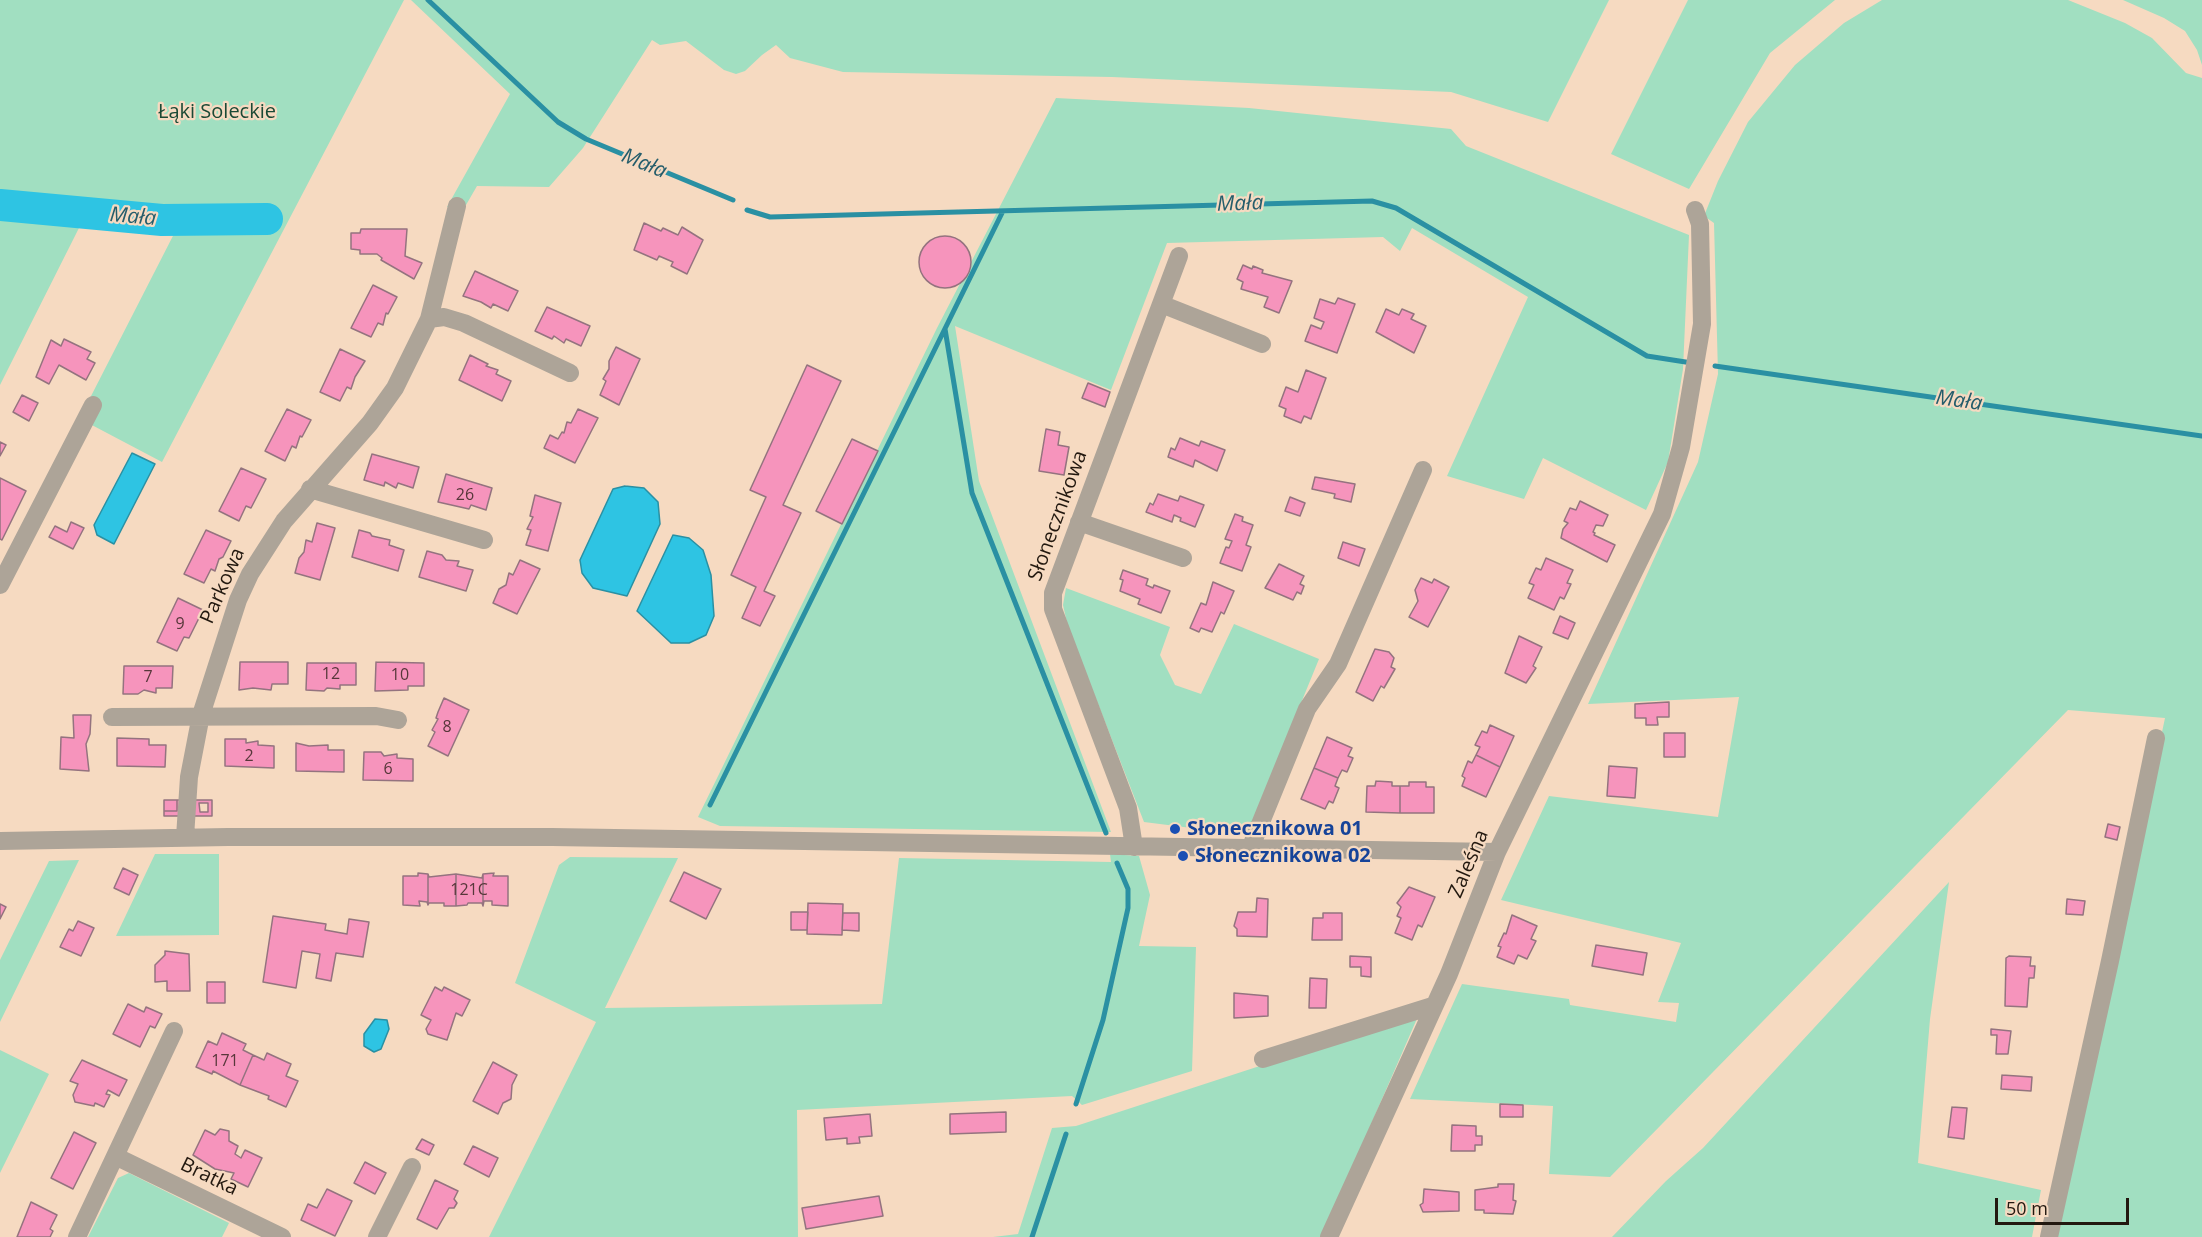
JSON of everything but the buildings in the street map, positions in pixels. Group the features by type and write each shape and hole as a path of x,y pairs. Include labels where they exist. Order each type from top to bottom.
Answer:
{"street":[{"name":"Parkowa","path":"185,837 189,777 201,715 225,633 250,574 279,528 310,489 382,408 412,357 429,319 457,206"},
{"name":"Zaleśna","path":"1329,1237 1432,1006 1449,974 1497,852 1662,513 1681,447 1702,324 1700,224 1695,210"},
{"name":"Słonecznikowa","path":"1134,847 1128,808 1053,609 1056,584 1179,256"},
{"path":"1161,304 1262,344"},
{"path":"429,319 444,317 464,323 570,373"},
{"path":"0,585 93,405"},
{"path":"1250,849 1307,709 1338,664 1423,470"},
{"path":"310,489 484,540"},
{"path":"1079,522 1183,558"},
{"path":"112,717 376,716 398,720"},
{"path":"2049,1237 2156,738"},
{"path":"0,841 185,837 552,837 1497,852"},
{"path":"1263,1059 1432,1006"},
{"path":"77,1237 117,1157 174,1030"},
{"name":"Bratka","path":"117,1157 282,1237"},
{"path":"377,1237 411,1167"}],"green space":[{"name":"Łąki Soleckie","path":"0,0 404,0 162,462 88,423 89,400 176,230 83,220 0,385"},
{"path":"411,0 1609,0 1548,122 1451,92 1112,77 843,72 790,58 776,45 745,71 736,74 724,70 686,41 660,45 652,40 583,148 549,187 477,186 466,205 447,207 510,94"},
{"path":"1688,0 1835,0 1770,53 1689,189 1611,154"},
{"path":"1882,0 2068,0 2125,23 2152,38 2186,73 2202,78 2202,1237 2055,1237 2165,718 2068,710 1610,1177 1549,1174 1553,1106 1410,1099 1462,984 1569,999 1570,1005 1676,1022 1679,1003 1658,1002 1681,943 1501,900 1549,796 1718,817 1739,697 1588,704 1698,462 1718,374 1714,223 1704,216 1718,181 1748,122 1795,65 1844,23"},
{"path":"2123,0 2202,0 2202,65 2197,50 2185,31 2164,18"},
{"path":"1056,98 1249,108 1451,129 1466,146 1689,235 1683,369 1668,462 1646,510 1543,458 1524,499 1447,476 1528,297 1412,228 1400,251 1383,237 1167,243 1111,390 955,326 979,481 1111,832 720,826 698,817 937,328"},
{"path":"1066,588 1170,627 1160,655 1175,685 1201,694 1234,624 1319,659 1247,835 1144,822 1068,627 1063,605"},
{"path":"155,854 219,854 219,935 116,936"},
{"path":"1110,854 1139,856 1150,895 1139,946 1196,947 1192,1071 1082,1105 1072,1096 797,1110 798,1237 489,1237 596,1022 515,983 559,865 570,857 678,858 605,1008 882,1004 899,858 1111,862"},
{"path":"79,860 0,1022 0,960 49,861"},
{"path":"1949,882 1930,1019 1918,1163 2041,1190 2032,1237 1612,1237 1666,1181 1703,1148"},
{"path":"1419,1014 1322,1237 993,1237 1018,1234 1052,1128 1076,1126"},
{"path":"0,1050 49,1074 0,1173"},
{"path":"129,1173 229,1223 222,1237 88,1237 118,1178"}],"water":[{"path":"132,453 155,464 114,544 97,535 94,525"},
{"path":"625,486 644,488 658,502 660,524 627,596 593,588 582,573 580,560 613,489"},
{"path":"673,535 689,538 703,550 711,575 714,616 706,635 689,643 671,643 637,611"},
{"path":"375,1019 387,1020 389,1029 381,1049 374,1052 364,1046 364,1034"}],"waterway":[{"name":"Mała","path":"428,0 558,122 586,139 733,200"},
{"name":"Mała","path":"747,210 770,217 1372,201 1396,208 1647,356 1692,363"},
{"name":"Mała","path":"0,205 162,220 267,219"},
{"path":"710,805 1003,211"},
{"path":"945,329 972,493 1106,833"},
{"name":"Mała","path":"1715,366 2202,436"},
{"path":"1076,1104 1103,1020 1128,908 1128,889 1117,863"},
{"path":"1032,1237 1066,1134"}],"place":[{"name":"Słonecznikowa 01","path":"1175,829"},
{"name":"Słonecznikowa 02","path":"1183,856"}]}
